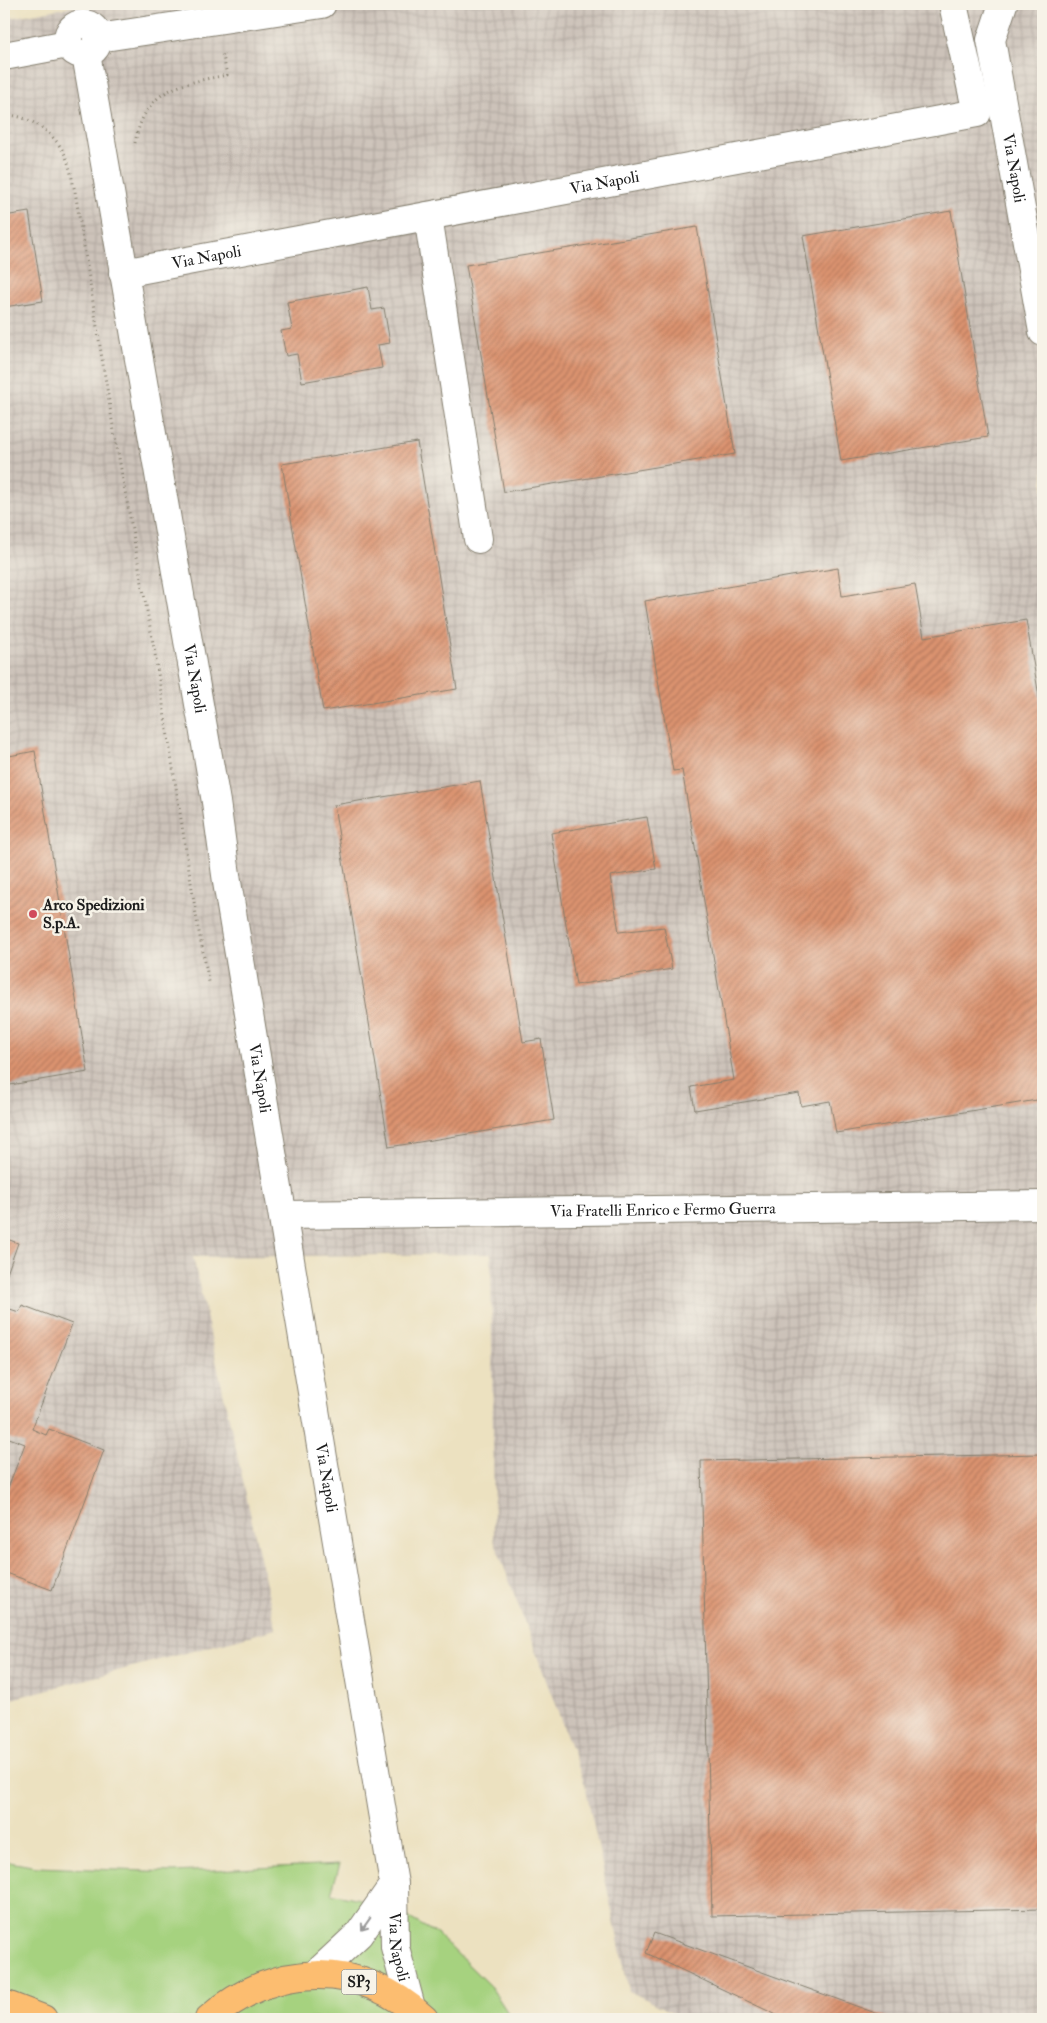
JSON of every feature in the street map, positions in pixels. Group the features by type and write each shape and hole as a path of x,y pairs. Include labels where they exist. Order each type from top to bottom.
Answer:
{"main road":[{"name":"SP3","path":"209,2019 227,2004 254,1988 284,1978 315,1975 349,1978 381,1989 417,2013"},
{"path":"4,2004 43,2019"}],"street":[{"path":"4,56 82,33 322,4"},
{"name":"Via Napoli","path":"124,273 976,114 953,4"},
{"name":"Via Napoli","path":"1003,4 991,40 1043,332"},
{"name":"Via Napoli","path":"82,33 188,653 216,802 394,1884 396,1947 417,2013"},
{"path":"428,216 478,540"},
{"name":"Via Fratelli Enrico e Fermo Guerra","path":"283,1215 1043,1205"},
{"name":"Via Napoli","path":"315,1975 359,1934 394,1884"}],"path":[{"path":"4,115 26,118 54,137 69,167 155,654 198,927 210,985"}],"shaded area":[{"path":"87,4 1043,4 1043,2019 686,2019 629,1991 585,1785 494,1540 491,1254 193,1257 276,1629 4,1701 4,19"}],"green space":[{"path":"4,1861 37,1867 173,1872 340,1864 331,1893 385,1904 437,1934 491,1987 512,2019 4,2019"}],"building":[{"path":"951,211 988,437 841,461 803,236"},
{"path":"29,212 43,301 4,307 4,216"},
{"path":"697,227 735,454 504,492 466,265"},
{"path":"368,287 372,310 384,308 390,343 378,345 382,368 302,382 297,354 286,356 281,331 292,329 287,302"},
{"path":"417,442 457,689 323,711 282,464"},
{"path":"838,568 842,596 915,584 924,637 1026,620 1043,720 1043,1099 836,1133 830,1101 801,1106 799,1093 695,1110 691,1087 734,1080 682,770 673,771 645,601"},
{"name":"Arco Spedizioni S.p.A.","path":"35,751 88,1072 4,1086 4,757"},
{"path":"480,781 523,1042 541,1039 554,1120 389,1147 334,805"},
{"path":"647,817 656,869 610,876 619,932 664,927 672,969 576,985 551,833"},
{"path":"4,1238 18,1243 4,1282"},
{"path":"22,1305 72,1324 32,1429 46,1435 49,1429 104,1450 52,1590 4,1572 4,1492 6,1493 25,1444 4,1436 4,1307 19,1312"},
{"path":"1043,1454 1043,1909 712,1916 701,1461"},
{"path":"654,1933 892,2019 785,2019 646,1953"}],"place":[{"name":"Arco Spedizioni S.p.A.","path":"33,914"}]}
